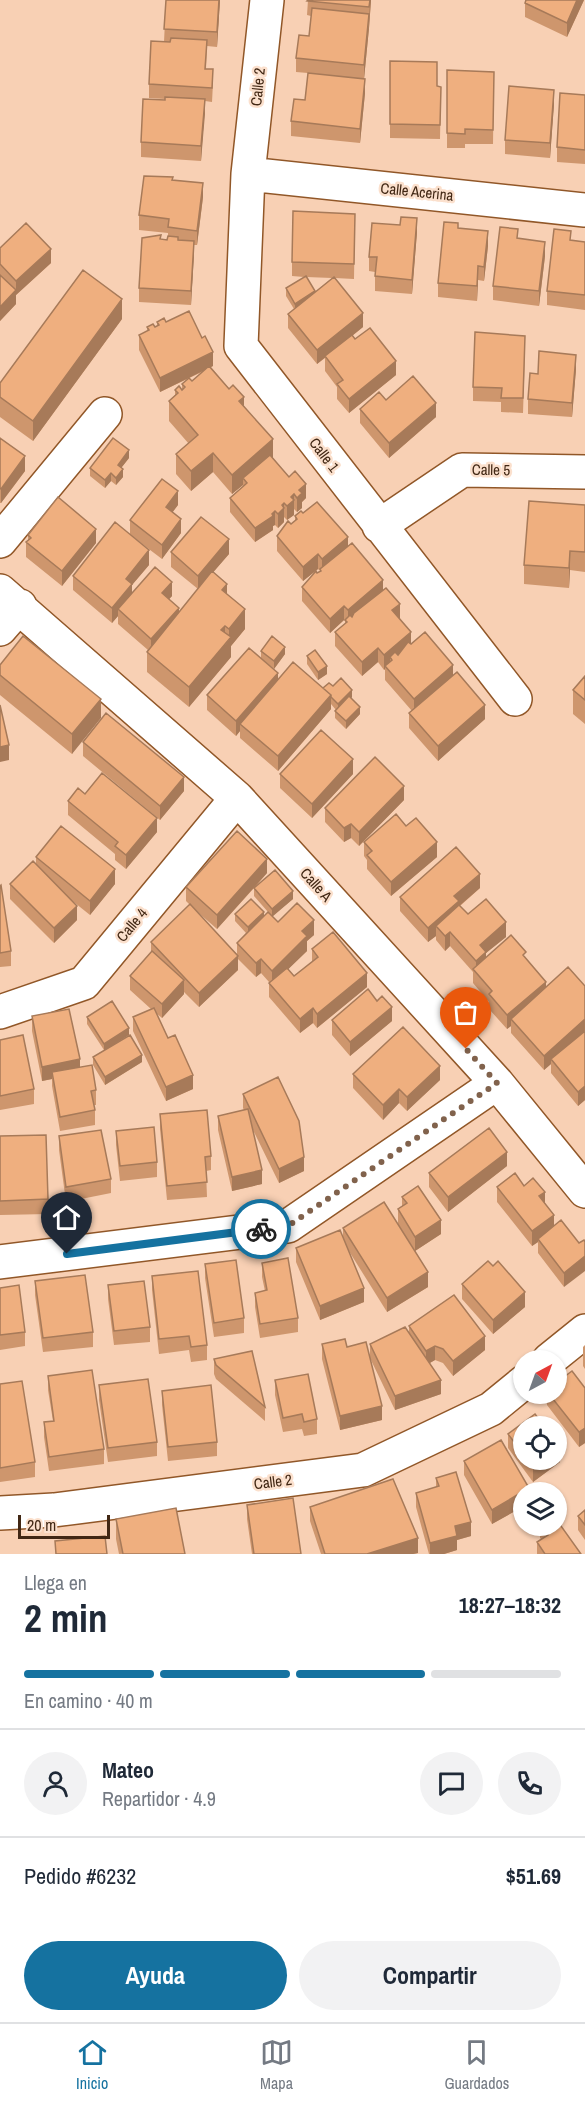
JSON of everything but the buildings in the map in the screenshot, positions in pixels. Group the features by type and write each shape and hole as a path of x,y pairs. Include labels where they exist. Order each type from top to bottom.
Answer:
{"street":[{"name":"Calle 2","path":"248,174 267,0"},
{"name":"Calle Acerina","path":"248,174 585,210"},
{"name":"Calle 1","path":"248,174 241,346 515,699"},
{"path":"0,541 105,414"},
{"name":"Calle 5","path":"379,526 462,470 585,472"},
{"name":"Calle A","path":"7,609 237,798 497,1083 585,1191"},
{"name":"Calle 4","path":"0,1012 84,983 237,798"},
{"path":"0,1262 288,1226 497,1083"},
{"path":"561,1350 585,1331"},
{"name":"Calle 2","path":"0,1513 54,1510 363,1470 491,1409 513,1391"}],"way so far":[{"path":"261,1229 288,1226 497,1083 466,1049"}],"route":[{"path":"67,1254 261,1229"}]}
